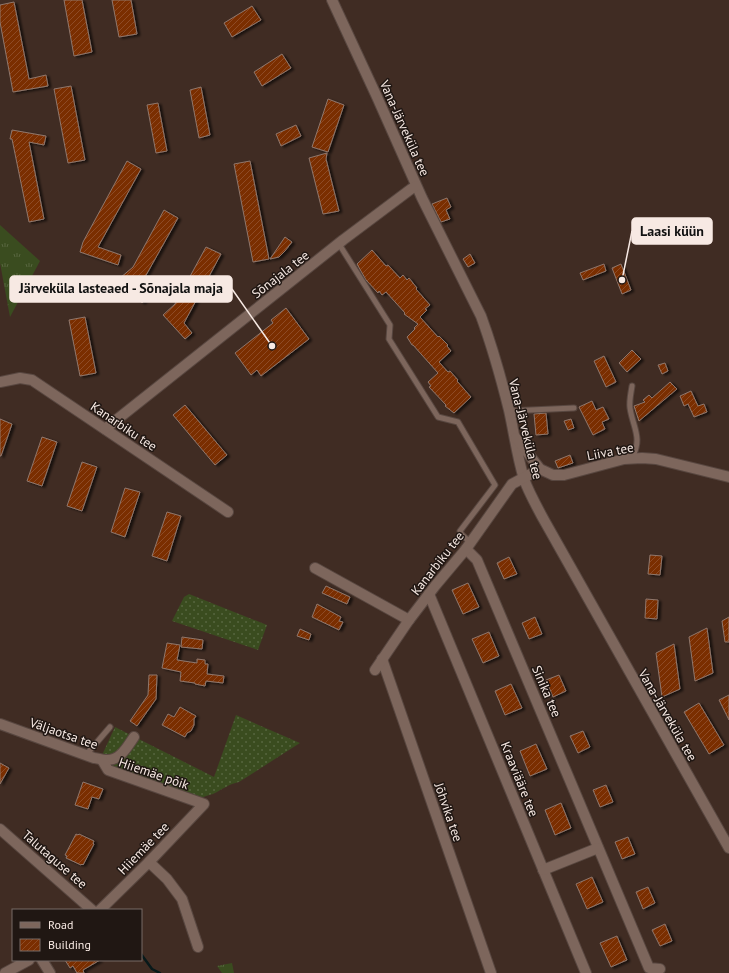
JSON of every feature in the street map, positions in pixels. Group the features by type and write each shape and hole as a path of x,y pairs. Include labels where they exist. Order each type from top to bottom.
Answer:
{"street":[{"name":"Vana-Järveküla tee","path":"332,0 429,214 481,316 509,411 524,478 544,520 729,848"},
{"name":"Sõnajala tee","path":"106,429 339,244 416,186"},
{"name":"Kanarbiku tee","path":"0,382 20,378 32,380 228,512"},
{"path":"514,435 540,469"},
{"name":"Liiva tee","path":"540,469 553,475 564,474 624,459 656,459 729,478"},
{"name":"Kanarbiku tee","path":"375,670 409,620 468,546 512,484 540,469"},
{"name":"Sinika tee","path":"468,546 477,560 649,968 660,969"},
{"path":"315,568 409,620"},
{"name":"Kraaviääre tee","path":"429,594 586,973"},
{"name":"Jõhvika tee","path":"382,659 491,973"},
{"name":"Väljaotsa tee","path":"0,724 102,760 115,758 121,754 134,737"},
{"name":"Hiiemäe põik","path":"102,760 108,770 204,804"},
{"name":"Hiiemäe tee","path":"101,909 149,862 204,804"},
{"name":"Talutaguse tee","path":"0,829 91,909"},
{"path":"543,870 598,848"},
{"path":"149,862 167,879 182,899 198,946"},
{"path":"5,973 27,961"},
{"path":"43,961 50,973"}],"lane":[{"path":"339,244 390,325 389,339 438,417 458,422 496,485 460,531 468,546"},
{"path":"632,386 630,408 637,436 636,450 632,458"},
{"path":"509,411 574,408"},
{"path":"86,755 110,727"}],"green space":[{"path":"0,225 40,261 10,317 0,263"},
{"path":"189,594 267,625 258,650 172,621 184,597"},
{"path":"236,715 300,743 239,782 201,798 110,766 103,753 115,727 214,777"},
{"path":"232,963 234,973 222,973 217,966"}],"building":[{"path":"64,0 82,0 92,52 74,56"},
{"path":"112,0 131,0 137,34 119,37"},
{"path":"14,2 29,79 46,75 48,86 13,92 0,22 0,5"},
{"path":"252,6 261,20 232,37 224,23"},
{"path":"282,54 291,68 262,86 254,72"},
{"path":"71,86 85,160 68,163 54,89"},
{"path":"201,87 210,135 199,138 190,90"},
{"path":"328,99 344,105 328,152 312,147"},
{"path":"158,103 167,151 156,153 147,105"},
{"path":"296,125 301,136 281,146 276,134"},
{"path":"12,130 46,136 44,145 29,142 44,219 29,222 12,139 10,139"},
{"path":"327,153 326,159 339,211 323,214 309,158"},
{"path":"127,161 141,169 98,247 121,255 118,265 80,252 83,242"},
{"path":"250,161 269,259 253,262 234,164"},
{"path":"447,198 451,207 446,210 450,219 441,222 432,204"},
{"path":"164,210 178,218 140,286 149,296 142,303 120,278 133,267"},
{"path":"285,237 292,242 279,257 270,259"},
{"path":"206,247 221,254 184,323 192,333 185,339 163,315 175,304"},
{"path":"372,250 386,266 388,265 400,278 403,275 407,280 409,278 417,288 416,289 430,305 425,309 427,310 420,317 438,337 439,336 448,345 447,346 451,351 439,362 448,372 450,371 471,397 454,413 445,406 446,405 429,387 431,386 428,382 438,373 412,345 407,337 418,324 404,314 405,313 386,292 382,295 379,291 378,293 366,280 357,264"},
{"path":"470,254 475,263 468,267 463,259"},
{"path":"604,264 606,271 583,280 580,273"},
{"path":"621,264 631,290 622,294 612,268"},
{"path":"286,308 309,339 261,376 257,370 251,375 235,353 273,323 271,320"},
{"path":"85,317 96,373 80,376 69,320"},
{"path":"632,350 641,359 627,372 619,363"},
{"path":"604,356 616,382 606,387 594,361"},
{"path":"665,363 668,371 662,374 658,365"},
{"path":"670,382 677,389 639,421 634,406 645,402 643,400 649,395 652,398"},
{"path":"691,391 698,406 704,404 707,412 694,417 688,404 684,406 680,396"},
{"path":"592,401 596,410 603,407 609,419 602,422 605,429 593,435 579,407"},
{"path":"185,405 227,455 215,465 173,415"},
{"path":"546,413 548,434 536,435 534,414"},
{"path":"0,419 12,424 1,456 0,456"},
{"path":"571,419 574,428 568,430 564,421"},
{"path":"42,437 57,442 42,486 27,481"},
{"path":"570,455 573,463 558,468 555,461"},
{"path":"82,462 97,467 82,511 67,506"},
{"path":"125,488 140,492 125,537 111,532"},
{"path":"167,512 181,516 167,561 152,556"},
{"path":"650,555 662,556 660,575 648,574"},
{"path":"509,557 517,574 504,579 497,563"},
{"path":"468,583 479,607 463,614 452,590"},
{"path":"326,586 350,597 347,604 322,593"},
{"path":"646,599 658,600 657,619 645,618"},
{"path":"317,604 341,617 339,621 343,622 339,630 312,617"},
{"path":"535,617 542,634 529,639 522,623"},
{"path":"729,617 729,642 725,642 722,621"},
{"path":"707,628 713,673 695,681 689,637"},
{"path":"300,629 311,634 309,640 297,636"},
{"path":"489,632 499,656 483,663 472,639"},
{"path":"182,637 203,640 202,649 181,647"},
{"path":"167,643 180,645 177,660 197,663 197,659 205,660 205,664 208,664 207,674 224,676 223,683 206,681 205,686 180,681 181,672 162,668"},
{"path":"674,644 680,689 662,697 656,653"},
{"path":"149,675 157,675 156,699 137,726 130,721 148,695"},
{"path":"559,675 566,691 553,697 546,680"},
{"path":"511,684 522,708 505,715 495,691"},
{"path":"729,695 729,720 719,700"},
{"path":"699,703 724,745 709,754 684,712"},
{"path":"180,707 196,716 191,731 187,733 185,737 162,725 168,714 174,717"},
{"path":"583,731 590,747 578,753 570,736"},
{"path":"536,744 547,769 530,776 520,751"},
{"path":"0,763 9,768 0,784"},
{"path":"83,782 103,789 99,799 92,797 88,809 75,805"},
{"path":"606,785 613,802 600,807 593,790"},
{"path":"561,803 571,828 555,835 545,810"},
{"path":"76,834 94,841 94,844 83,865 66,858 67,856 65,855"},
{"path":"628,837 635,854 622,859 615,842"},
{"path":"592,877 603,902 587,909 576,884"},
{"path":"648,887 655,903 643,909 636,892"},
{"path":"665,924 672,941 660,946 652,930"},
{"path":"617,936 627,960 611,967 600,943"},
{"path":"66,961 98,961 83,970 84,973 77,973 73,966 70,968"}],"waterway":[{"path":"142,955 152,969 160,973"}],"place":[{"name":"Laasi küün","path":"622,280"},
{"name":"Järveküla lasteaed - Sõnajala maja","path":"272,346"}]}
